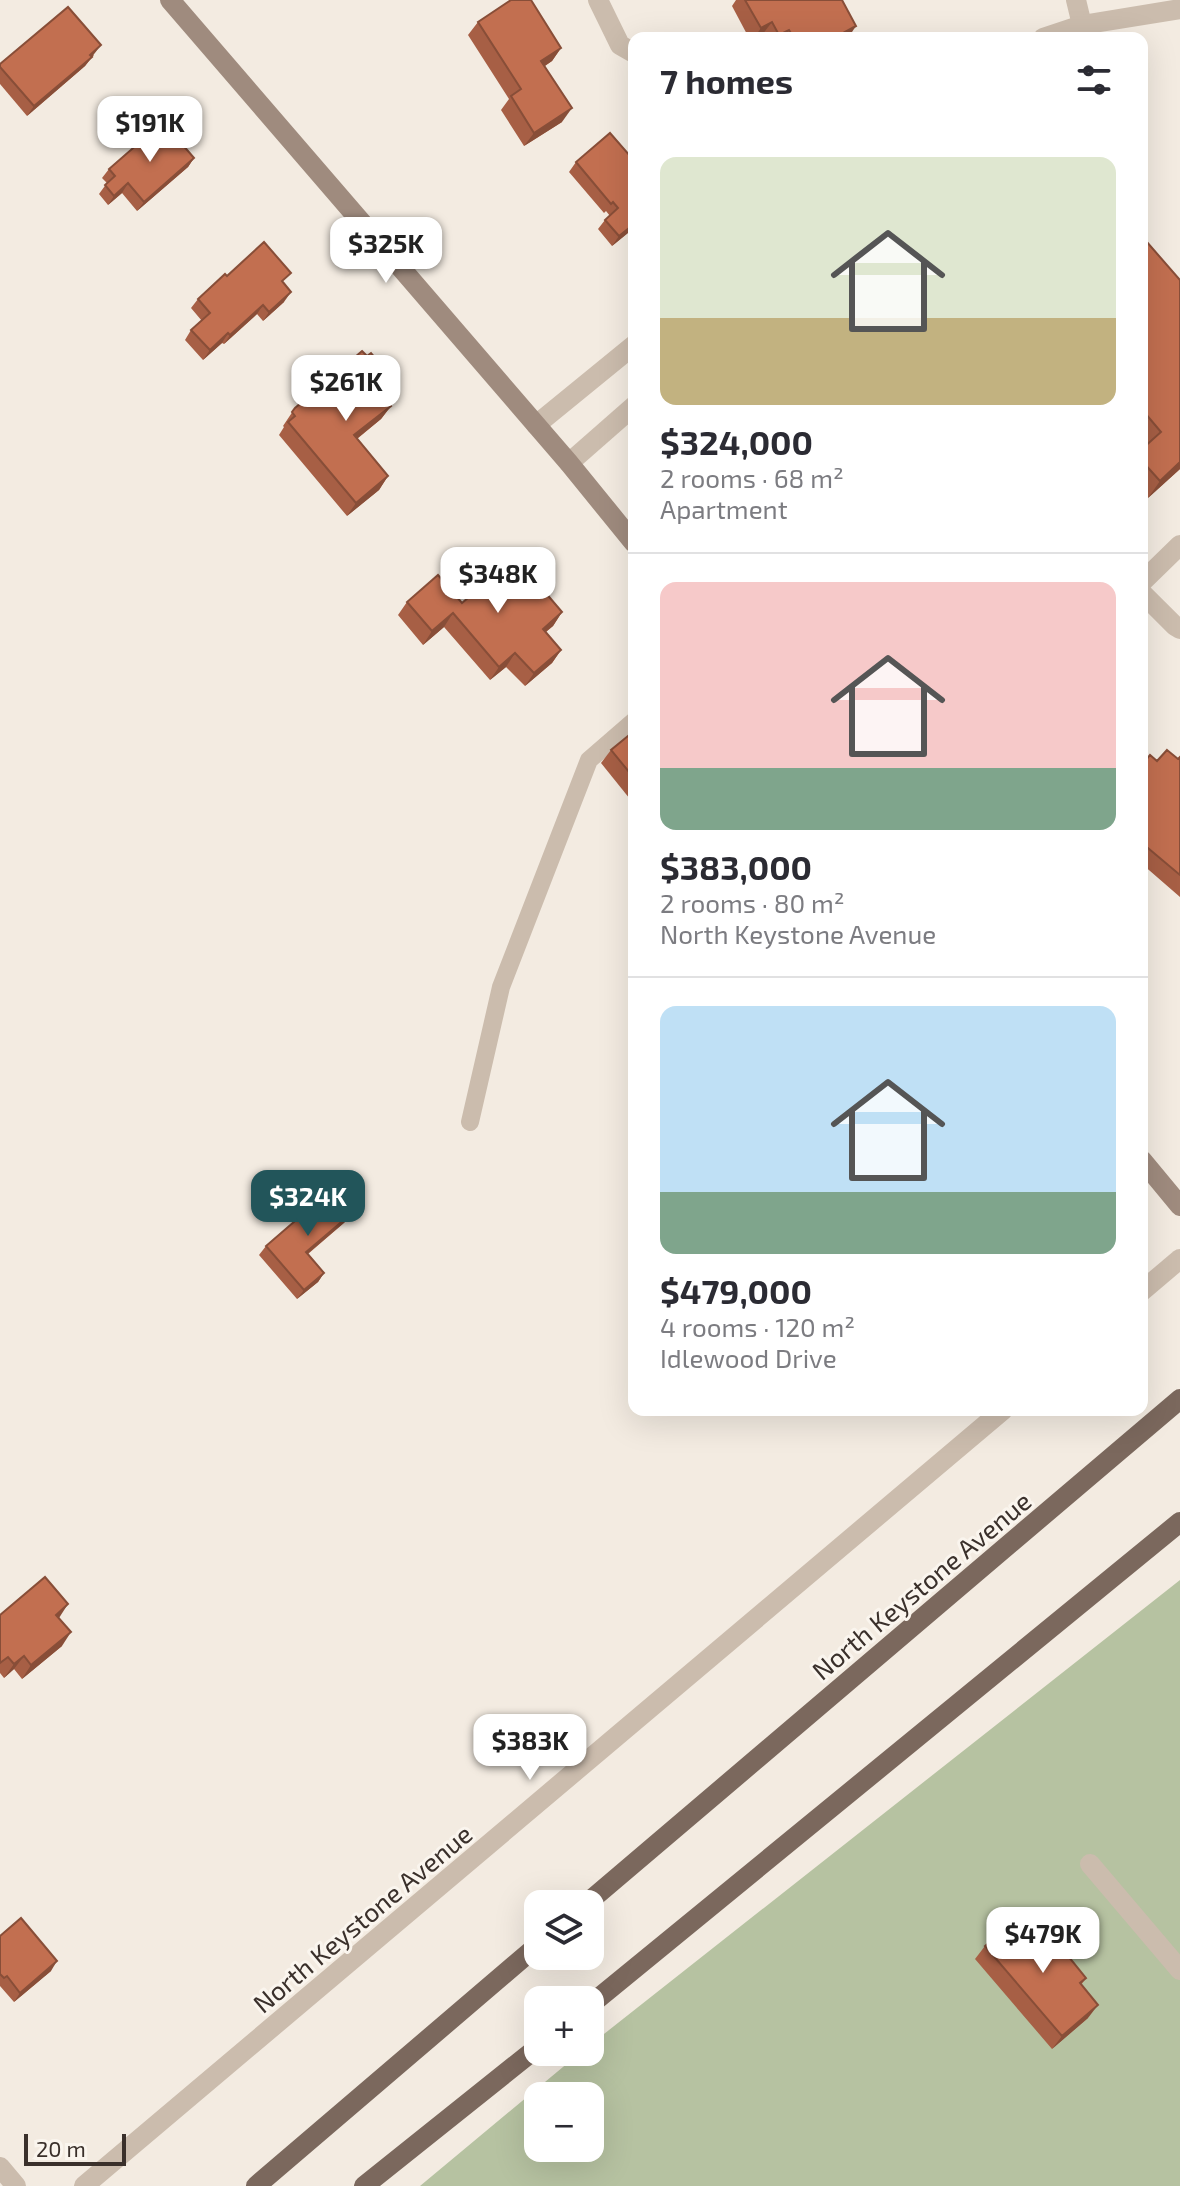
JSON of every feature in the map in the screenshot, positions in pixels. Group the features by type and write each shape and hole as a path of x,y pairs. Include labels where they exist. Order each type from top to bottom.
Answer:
{"main road":[{"name":"North Keystone Avenue","path":"602,1890 1180,1399"},
{"path":"604,1994 1180,1522"},
{"path":"256,2186 524,1957"},
{"path":"364,2186 524,2058"}],"street":[{"path":"170,0 628,536"},
{"path":"598,0 620,45 628,50"},
{"path":"1076,0 1082,25"},
{"path":"1061,32 1082,25 1180,9"},
{"path":"536,425 628,350"},
{"path":"569,463 628,411"},
{"path":"1148,576 1180,545"},
{"path":"1148,599 1180,629"},
{"path":"1148,1167 1180,1206"},
{"path":"1148,1286 1180,1259"},
{"name":"North Keystone Avenue","path":"84,2186 996,1416"},
{"path":"1090,1864 1180,1970"},
{"path":"0,2167 16,2186"}],"lane":[{"path":"470,1122 501,987 589,760 628,726"}],"green space":[{"path":"1180,1580 1180,2186 420,2186 524,2099 524,2162 604,2162 604,2082 545,2082 564,2066 604,2066 604,2034"}],"building":[{"path":"511,0 531,0 561,48 541,61 572,108 534,133 511,96 521,89 478,22"},
{"path":"745,0 842,0 856,26 845,32 777,32 772,22 761,28"},
{"path":"68,7 101,45 90,55 92,57 34,106 0,64"},
{"path":"163,122 194,158 144,202 128,183 114,196 105,185 115,176 109,169"},
{"path":"610,133 628,154 628,229 619,236 605,220 618,208 613,202 611,204 576,162"},
{"path":"264,242 291,273 282,281 291,292 269,312 263,305 210,350 191,330 210,313 198,299"},
{"path":"1148,243 1180,280 1180,462 1160,481 1148,468 1148,444 1161,432 1148,417"},
{"path":"362,351 367,356 371,353 389,374 385,377 398,392 387,401 391,406 354,435 388,476 356,503 288,422 295,416 292,412 295,408"},
{"path":"515,557 562,612 543,629 561,650 534,673 515,653 499,667 453,613 432,631 407,602 438,575 462,603"},
{"path":"628,736 628,771 611,750"},
{"path":"1167,750 1178,759 1180,757 1180,875 1148,848 1148,758 1150,755 1157,761"},
{"path":"331,1190 352,1213 306,1252 324,1273 304,1290 266,1246"},
{"path":"45,1577 68,1604 56,1615 71,1632 31,1665 24,1656 14,1664 8,1657 0,1663 0,1615"},
{"path":"1020,1916 1052,1953 1060,1946 1086,1978 1080,1983 1098,2005 1062,2036 985,1946"},
{"path":"21,1918 57,1961 20,1993 7,1976 4,1978 0,1974 0,1936"}]}
